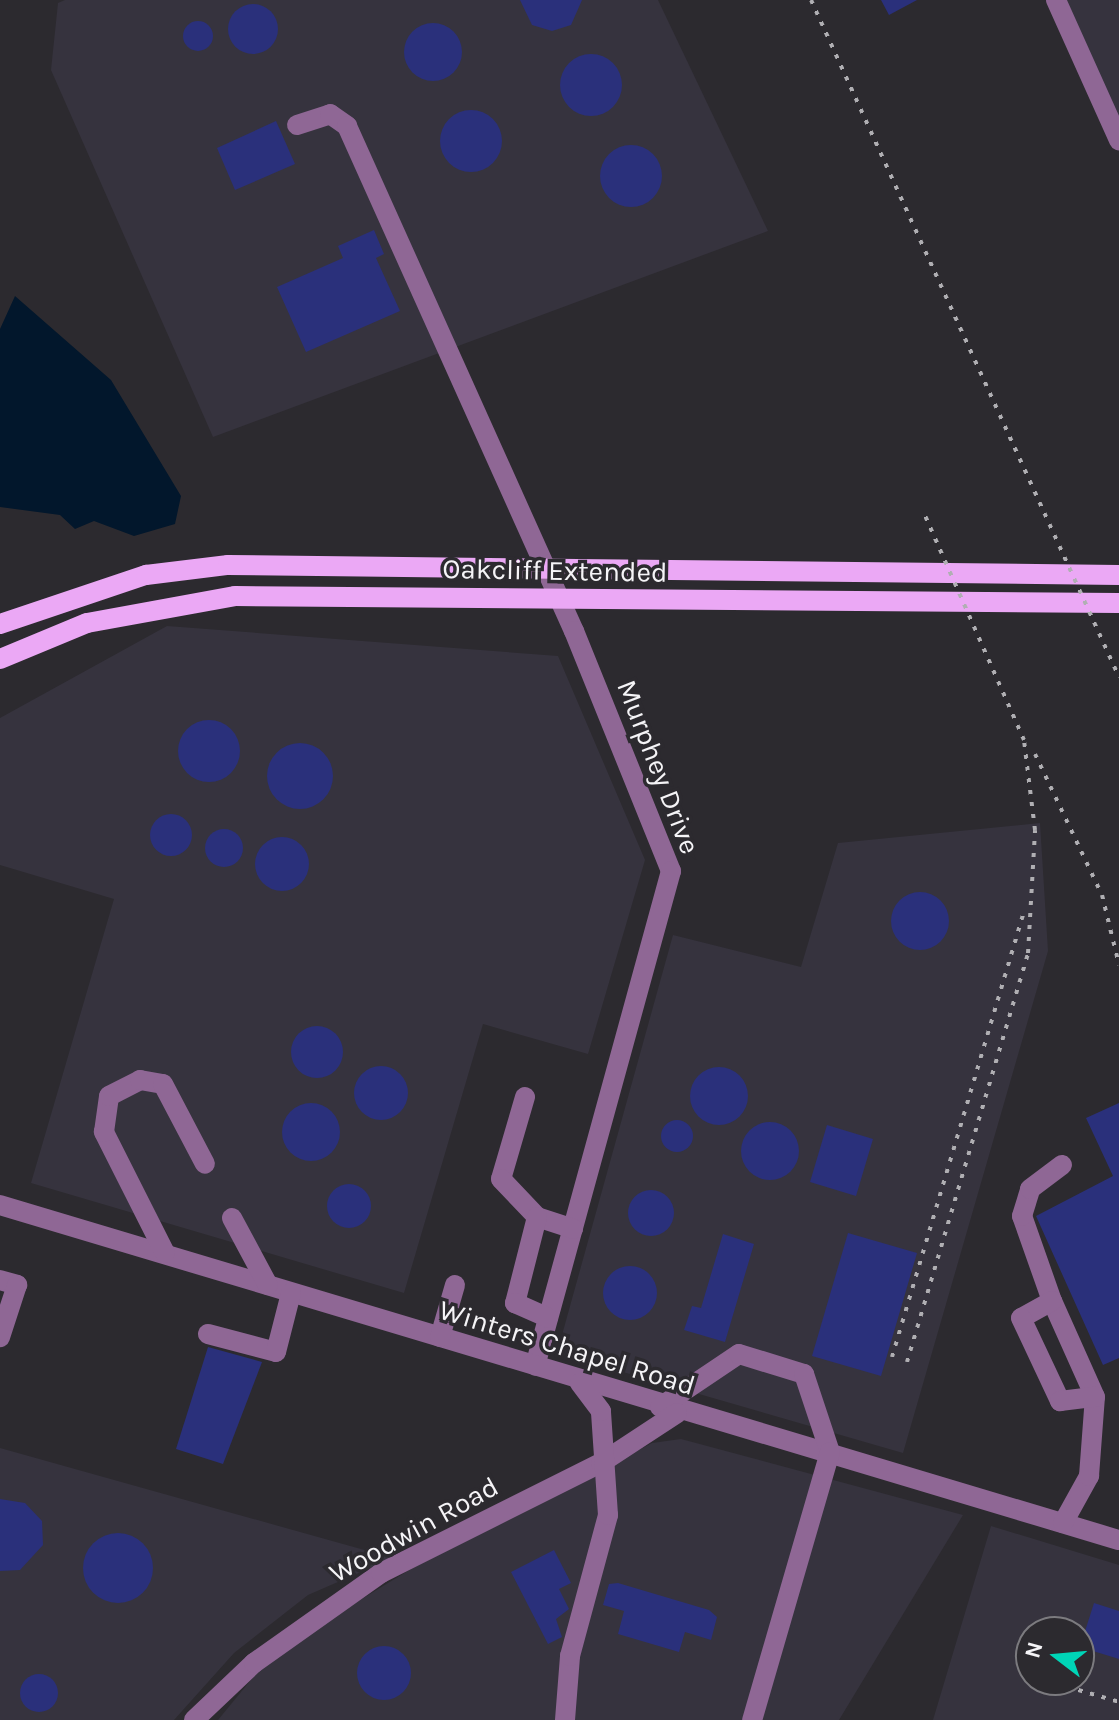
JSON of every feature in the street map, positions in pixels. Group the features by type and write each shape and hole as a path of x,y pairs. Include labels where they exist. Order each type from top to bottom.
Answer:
{"main road":[{"name":"Oakcliff Extended","path":"0,624 93,589 214,567 869,569 1119,575"},
{"name":"Oakcliff Extended","path":"0,659 87,623 167,604 235,596 1119,603"}],"street":[{"path":"1056,0 1118,132"},
{"name":"Murphey Drive","path":"297,125 330,114 347,126 574,631 671,871 535,1366"},
{"path":"165,1253 104,1132 109,1096 140,1080 163,1084 205,1164"},
{"path":"525,1097 501,1179 537,1217 573,1229"},
{"path":"1062,1165 1030,1189 1022,1216 1052,1301 1095,1397 1089,1476 1063,1523"},
{"name":"Winters Chapel Road","path":"0,1205 535,1366 668,1410 830,1452 1119,1540"},
{"path":"537,1217 515,1303 548,1318"},
{"path":"232,1218 268,1285"},
{"path":"0,1280 17,1285 0,1337"},
{"path":"440,1337 455,1285"},
{"path":"208,1334 276,1352 291,1293"},
{"path":"1052,1301 1021,1318 1060,1401 1095,1397"},
{"name":"Woodwin Road","path":"194,1720 254,1663 381,1573 601,1463 739,1354 804,1374 830,1452"},
{"path":"565,1720 570,1656 608,1515 601,1463 599,1404 577,1380"},
{"path":"752,1720 830,1452"}],"shaded area":[{"path":"65,0 658,0 768,231 213,437 51,70 58,3"},
{"path":"1055,0 1119,0 1119,135"},
{"path":"167,626 558,656 645,860 588,1054 483,1024 404,1293 31,1183 114,899 0,865 0,718"},
{"path":"1040,823 1048,951 903,1453 557,1353 673,935 801,967 838,843"},
{"path":"681,1439 963,1515 839,1720 218,1720 273,1653 411,1569 652,1443"},
{"path":"0,1448 393,1558 308,1595 234,1653 174,1720 0,1720"},
{"path":"991,1526 1119,1565 1119,1720 933,1720"}],"water":[{"path":"15,296 111,380 181,496 175,524 134,536 94,521 75,529 60,515 0,507 0,329"}],"building":[{"path":"520,0 582,0 571,25 552,31 532,25"},
{"path":"881,0 917,0 889,15"},
{"path":"253,4 270,12 278,29 270,46 253,54 236,46 228,29 236,12"},
{"path":"198,21 208,26 213,36 208,46 198,51 188,46 183,36 188,26"},
{"path":"433,23 453,32 462,52 453,72 433,81 413,72 404,52 413,32"},
{"path":"585,54 597,54 613,63 620,73 620,97 613,107 597,116 585,116 565,102 560,91 560,79 574,59"},
{"path":"465,110 477,110 493,119 500,129 500,153 493,163 477,172 465,172 445,158 440,147 440,135 454,115"},
{"path":"276,121 295,164 235,190 217,148"},
{"path":"625,145 637,145 653,154 660,164 660,188 653,198 637,207 625,207 605,193 600,182 600,170 614,150"},
{"path":"374,230 384,254 376,258 400,311 306,352 277,287 343,258 338,246"},
{"path":"203,720 215,720 231,729 238,739 238,763 231,773 215,782 203,782 183,768 178,757 178,745 192,725"},
{"path":"300,743 313,745 323,753 331,763 331,789 323,799 313,807 300,809 287,807 277,799 269,789 267,776 269,763 277,753 287,745"},
{"path":"171,814 186,820 192,835 186,850 171,856 156,850 150,835 156,820"},
{"path":"224,829 237,835 243,848 237,861 224,867 211,861 205,848 211,835"},
{"path":"282,837 301,845 309,864 301,883 282,891 263,883 255,864 263,845"},
{"path":"920,892 940,901 949,921 940,941 920,950 900,941 891,921 900,901"},
{"path":"317,1026 335,1034 343,1052 335,1070 317,1078 299,1070 291,1052 299,1034"},
{"path":"381,1066 400,1074 408,1093 400,1112 381,1120 362,1112 354,1093 362,1074"},
{"path":"719,1067 739,1076 748,1096 739,1116 719,1125 699,1116 690,1096 699,1076"},
{"path":"311,1103 331,1112 340,1132 331,1152 311,1161 291,1152 282,1132 291,1112"},
{"path":"1119,1103 1119,1358 1103,1365 1036,1216 1113,1176 1086,1118"},
{"path":"677,1120 688,1125 693,1136 688,1147 677,1152 666,1147 661,1136 666,1125"},
{"path":"770,1122 781,1124 790,1131 797,1140 797,1162 790,1171 781,1178 770,1180 759,1178 750,1171 743,1162 741,1151 743,1140 750,1131 759,1124"},
{"path":"827,1125 873,1139 856,1196 810,1182"},
{"path":"349,1184 365,1190 371,1206 365,1222 349,1228 333,1222 327,1206 333,1190"},
{"path":"651,1190 668,1196 674,1213 668,1230 651,1236 634,1230 628,1213 634,1196"},
{"path":"848,1233 917,1253 881,1376 812,1356"},
{"path":"723,1234 754,1244 725,1342 684,1330 692,1306 701,1308"},
{"path":"630,1266 649,1274 657,1293 649,1312 630,1320 611,1312 603,1293 611,1274"},
{"path":"208,1347 262,1362 223,1464 176,1449"},
{"path":"0,1499 25,1503 42,1521 43,1545 20,1570 0,1571"},
{"path":"118,1533 143,1543 153,1568 143,1593 118,1603 93,1593 83,1568 93,1543"},
{"path":"554,1550 571,1583 559,1589 569,1609 556,1619 562,1637 548,1644 511,1572"},
{"path":"618,1583 709,1610 717,1617 711,1640 685,1632 679,1652 618,1634 624,1611 603,1605 609,1584"},
{"path":"1094,1603 1119,1611 1119,1659 1095,1652 1095,1616 1090,1616"},
{"path":"384,1646 403,1654 411,1673 403,1692 384,1700 365,1692 357,1673 365,1654"},
{"path":"39,1674 53,1679 58,1693 53,1707 39,1712 25,1707 20,1693 25,1679"}],"railway":[{"path":"811,0 1119,677"},
{"path":"907,1362 1028,953 1035,830 1024,740 925,516"},
{"path":"1035,754 1102,895 1119,965"},
{"path":"892,1357 1025,909"},
{"path":"1095,1695 1119,1702"}]}
